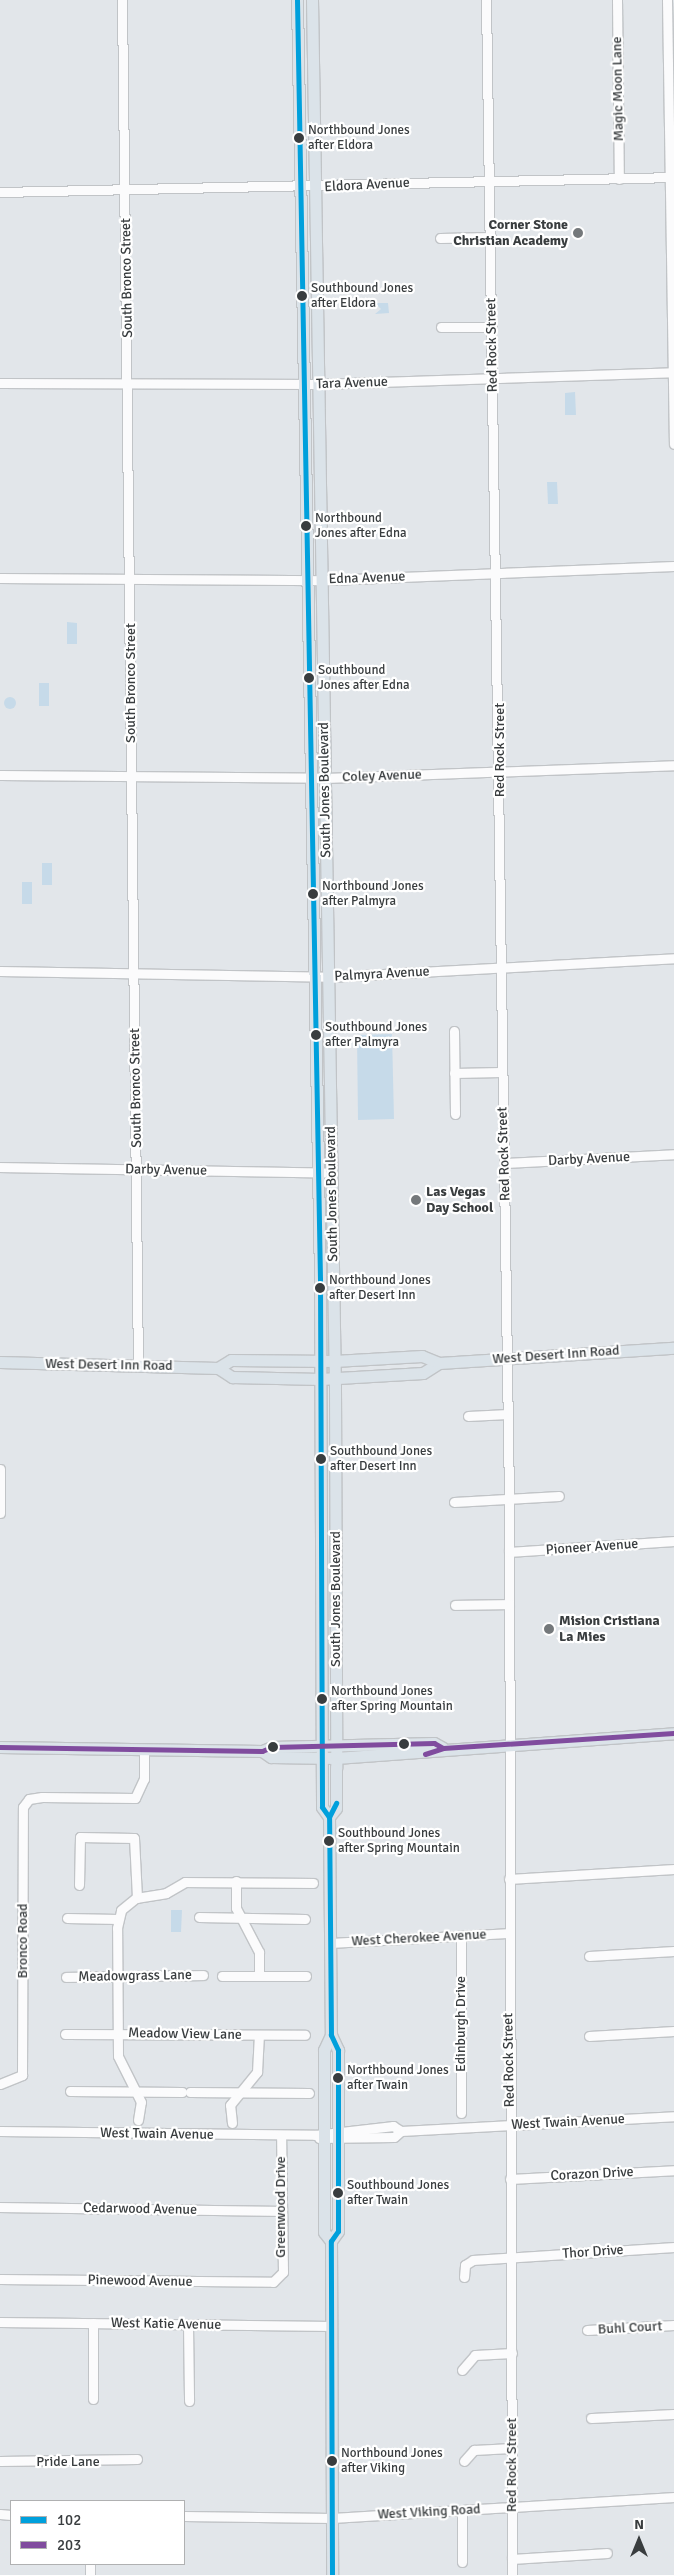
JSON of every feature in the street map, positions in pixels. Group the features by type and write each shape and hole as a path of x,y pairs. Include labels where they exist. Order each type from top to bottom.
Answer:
{"main road":[{"name":"South Jones Boulevard","path":"297,0 321,1361 322,1807 329,1817 331,2035 338,2050 338,2231 331,2241 332,2575"},
{"path":"303,0 312,30"},
{"name":"South Jones Boulevard","path":"312,0 335,1378 336,1808 329,1817"},
{"name":"West Desert Inn Road","path":"218,1368 231,1360 334,1361 422,1356 439,1363 674,1348"},
{"name":"West Desert Inn Road","path":"0,1362 218,1368 232,1377 321,1378 423,1373 439,1363"},
{"path":"322,1559 335,1554"},
{"path":"0,1747 262,1752 272,1747 336,1753 434,1743 443,1748 674,1733"},
{"name":"South Jones Boulevard","path":"331,2035 324,2050 321,2135 324,2232 331,2241"}],"street":[{"name":"South Bronco Street","path":"122,0 138,1170 138,1366"},
{"name":"Red Rock Street","path":"486,0 488,181 491,237 498,574 500,770 499,968 505,1163 509,1499 508,1933 512,2258 512,2575"},
{"name":"Magic Moon Lane","path":"617,0 619,179"},
{"path":"667,0 672,177 674,444"},
{"name":"Eldora Avenue","path":"0,192 315,187 672,177"},
{"path":"440,238 491,237"},
{"path":"441,327 492,326"},
{"name":"Tara Avenue","path":"0,383 319,384 673,372"},
{"name":"Edna Avenue","path":"0,578 308,580 674,566"},
{"name":"Coley Avenue","path":"0,775 325,778 674,765"},
{"name":"Palmyra Avenue","path":"0,971 328,977 674,958"},
{"path":"454,1031 455,1114"},
{"path":"454,1073 501,1072"},
{"name":"Darby Avenue","path":"505,1163 674,1154"},
{"name":"Darby Avenue","path":"0,1166 332,1173"},
{"path":"468,1416 508,1414"},
{"path":"0,1469 0,1513"},
{"path":"454,1502 559,1496"},
{"name":"Pioneer Avenue","path":"509,1552 674,1541"},
{"path":"455,1605 509,1604"},
{"name":"Bronco Road","path":"0,2084 19,2080 26,1802 42,1797 135,1798 144,1779 144,1749"},
{"path":"79,1885 80,1837 134,1838 137,1898"},
{"path":"509,1879 674,1869"},
{"path":"236,1881 236,1908 258,1952 259,1976"},
{"path":"138,2133 137,2096 123,2072 118,2034 116,1976 118,1919 121,1910 137,1898 166,1893 185,1882 330,1882"},
{"path":"199,1917 305,1919"},
{"path":"67,1918 118,1919"},
{"name":"West Cherokee Avenue","path":"330,1943 508,1933"},
{"name":"Edinburgh Drive","path":"461,2113 462,1936"},
{"path":"589,1956 674,1951"},
{"name":"Meadowgrass Lane","path":"66,1977 203,1975"},
{"path":"222,1976 306,1976"},
{"path":"589,2036 674,2032"},
{"name":"Meadow View Lane","path":"65,2034 305,2035"},
{"path":"232,2134 232,2102 257,2072 260,2035"},
{"path":"70,2092 137,2096 186,2092 309,2093"},
{"name":"West Twain Avenue","path":"0,2132 394,2137 401,2131 674,2116"},
{"name":"Greenwood Drive","path":"279,2278 282,2135"},
{"name":"Corazon Drive","path":"510,2178 674,2170"},
{"name":"Cedarwood Avenue","path":"0,2207 281,2211"},
{"name":"Thor Drive","path":"464,2277 465,2265 474,2260 674,2247"},
{"name":"Pinewood Avenue","path":"0,2278 266,2283 279,2278"},
{"name":"West Katie Avenue","path":"0,2322 332,2326"},
{"path":"93,2323 93,2399"},
{"path":"188,2324 189,2401"},
{"name":"Buhl Court","path":"587,2330 674,2326"},
{"path":"462,2370 475,2355 512,2353"},
{"path":"591,2418 674,2414"},
{"path":"464,2461 474,2450 512,2448"},
{"name":"Pride Lane","path":"0,2461 137,2459"},
{"name":"West Viking Road","path":"185,2516 332,2518 674,2497"},
{"path":"462,2510 462,2562"},
{"path":"512,2559 606,2553"}],"shaded area":[{"path":"375,303 388,303 389,313 375,314 381,309"},
{"path":"575,392 576,415 565,415 565,393"},
{"path":"547,482 557,482 558,504 548,504"},
{"path":"67,622 77,623 77,644 67,644"},
{"path":"39,683 49,683 49,706 39,706"},
{"path":"8,697 12,697 16,703 12,709 8,709 4,705 4,701"},
{"path":"42,863 52,863 52,885 42,885"},
{"path":"22,882 32,882 32,904 22,904"},
{"path":"392,1034 394,1119 358,1120 357,1035"},
{"path":"171,1910 182,1910 181,1932 171,1932"}],"transit line":[{"name":"102","path":"297,0 320,1279 322,1807 329,1817"},
{"name":"203","path":"425,1754 443,1748 674,1733"},
{"name":"203","path":"0,1747 262,1751 272,1747 434,1743 443,1748"},
{"name":"102","path":"332,2575 331,2241 338,2231 338,2050 331,2035 329,1817 336,1803"}],"place":[{"name":"Northbound Jones after Eldora","path":"299,138"},
{"name":"Corner Stone Christian Academy","path":"578,233"},
{"name":"Southbound Jones after Eldora","path":"302,296"},
{"name":"Northbound Jones after Edna","path":"306,526"},
{"name":"Southbound Jones after Edna","path":"309,678"},
{"name":"Northbound Jones after Palmyra","path":"313,894"},
{"name":"Southbound Jones after Palmyra","path":"316,1035"},
{"name":"Las Vegas Day School","path":"416,1200"},
{"name":"Northbound Jones after Desert Inn","path":"320,1288"},
{"name":"Southbound Jones after Desert Inn","path":"321,1459"},
{"name":"Mision Cristiana La Mies","path":"549,1629"},
{"name":"Northbound Jones after Spring Mountain","path":"322,1699"},
{"name":"Southbound Jones after Spring Mountain","path":"329,1841"},
{"name":"Northbound Jones after Twain","path":"338,2078"},
{"name":"Southbound Jones after Twain","path":"338,2193"},
{"name":"Northbound Jones after Viking","path":"332,2461"}]}
